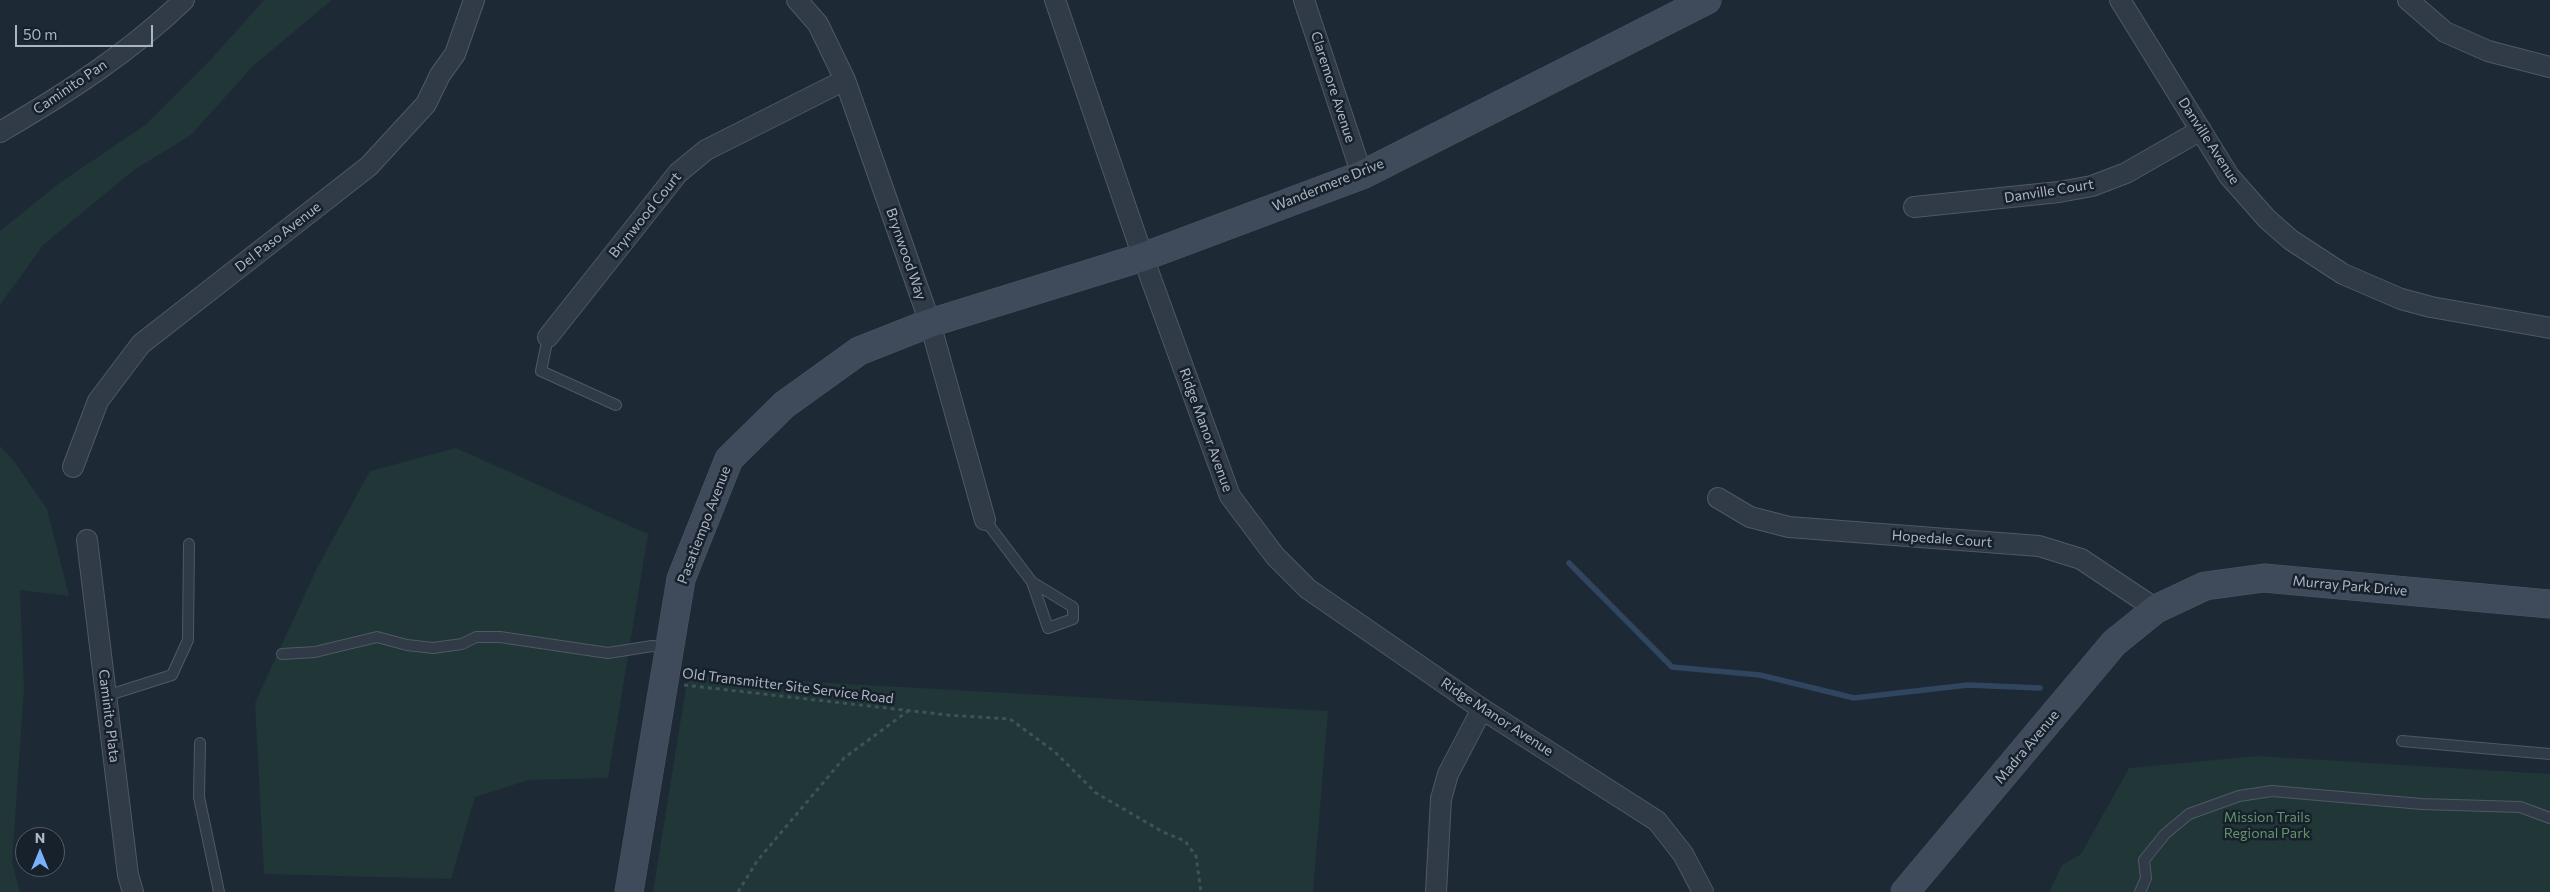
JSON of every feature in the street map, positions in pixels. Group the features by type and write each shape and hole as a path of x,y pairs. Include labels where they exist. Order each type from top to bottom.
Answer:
{"street":[{"name":"Caminito Pan","path":"0,132 73,89 162,21 184,0"},
{"name":"Del Paso Avenue","path":"73,467 98,401 141,344 369,166 426,104 440,75 456,54 474,0"},
{"name":"Brynwood Way","path":"797,0 818,24 845,80 930,323 985,520"},
{"name":"Ridge Manor Avenue","path":"1055,0 1143,257 1230,496 1275,556 1308,589 1482,709 1657,821 1683,854 1703,892"},
{"name":"Claremore Avenue","path":"1304,0 1362,175"},
{"name":"Wandermere Drive","path":"930,323 1143,257 1362,175 1707,0"},
{"name":"Danville Avenue","path":"2120,0 2229,176 2267,219 2291,240 2343,274 2401,299 2431,307 2550,328"},
{"path":"2408,0 2445,32 2488,52 2550,67"},
{"name":"Brynwood Court","path":"548,337 678,173 706,150 845,80"},
{"name":"Danville Court","path":"1914,207 2059,192 2092,186 2126,173 2201,130"},
{"name":"Pasatiempo Avenue","path":"629,892 664,682 659,647 681,579 729,459 784,405 859,351 930,323"},
{"name":"Hopedale Court","path":"1718,498 1750,517 1789,527 2039,546 2063,552 2081,559 2156,609"},
{"name":"Caminito Plata","path":"87,540 128,875 134,892"},
{"name":"Murray Park Drive","path":"2156,609 2205,586 2264,578 2550,604"},
{"name":"Madra Avenue","path":"1905,892 2114,643 2156,609"},
{"path":"1436,892 1440,799 1448,774 1482,709"}],"lane":[{"path":"548,337 541,371 616,405"},
{"path":"985,520 1032,582 1048,628 1073,618 1073,607 1032,582"},
{"path":"106,696 172,675 188,640 189,544"},
{"path":"282,654 315,652 377,637 407,645 434,648 462,644 476,637 500,637 608,653 659,647"},
{"path":"2402,740 2550,754"},
{"path":"200,743 198,797 219,892"},
{"path":"2140,892 2146,878 2144,860 2165,834 2189,814 2239,796 2272,791 2422,804 2520,808 2550,818"}],"path":[{"name":"Old Transmitter Site Service Road","path":"664,682 909,711 1010,718 1054,752 1096,793 1150,825 1185,840 1196,856 1201,892"},
{"name":"Old Transmitter Site Service Road","path":"738,892 756,861 844,758 909,711"}],"green space":[{"path":"264,0 332,0 253,66 191,135 134,170 43,245 0,305 0,231 58,184 145,125 213,57"},
{"path":"0,446 14,461 47,509 69,596 20,590 24,689 12,862 20,892 0,892"},
{"path":"456,448 648,534 608,778 529,780 475,797 451,879 264,874 255,703 317,568 370,471"},
{"path":"688,675 1328,711 1313,892 653,892"},
{"name":"Mission Trails Regional Park","path":"2257,756 2550,774 2550,892 2049,892 2062,865 2081,854 2129,768"}],"waterway":[{"path":"1569,563 1672,667 1760,675 1854,698 1968,685 2040,688"}]}
